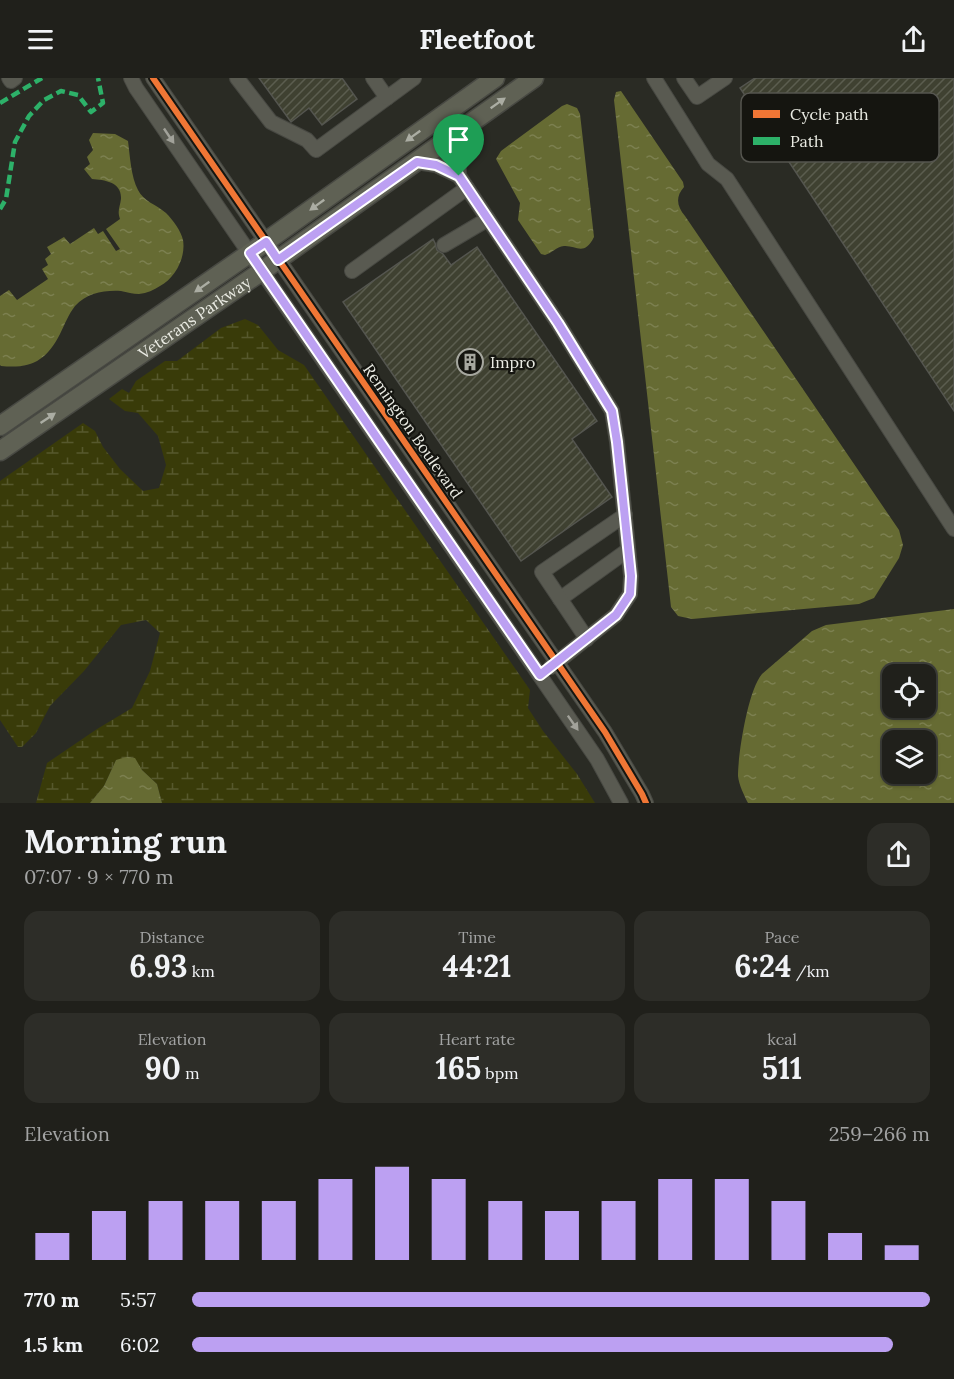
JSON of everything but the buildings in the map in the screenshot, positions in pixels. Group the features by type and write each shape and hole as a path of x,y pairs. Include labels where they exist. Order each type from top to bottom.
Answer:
{"main road":[{"name":"Veterans Parkway","path":"0,426 266,242 495,78"},
{"name":"Veterans Parkway","path":"0,451 278,260 417,162 527,80"}],"street":[{"path":"9,78 11,81 15,78"},
{"name":"Remington Boulevard","path":"131,78 597,759 621,803"},
{"name":"Remington Boulevard","path":"153,78 605,732 646,803"},
{"path":"237,78 271,122 307,140 316,150 414,78"},
{"path":"372,78 387,98"},
{"path":"654,78 708,164 727,179 954,529"},
{"path":"684,78 697,97 725,78"},
{"path":"461,129 458,150 459,176 558,323 612,411 617,442 631,576 630,594 616,615 540,675"},
{"path":"417,162 436,165 459,176"},
{"path":"352,271 467,189"},
{"path":"444,245 488,219"},
{"path":"587,639 542,572 625,514"},
{"path":"560,599 628,550"}],"green space":[{"path":"245,319 258,325 278,350 304,365 530,690 528,708 577,774 595,803 162,803 157,784 142,770 135,759 116,760 104,786 90,803 36,803 47,763 132,708 150,671 160,633 146,620 121,625 84,671 50,706 36,733 22,747 18,747 0,720 0,481 83,423 95,431 103,447 120,469 143,491 159,488 166,465 158,436 138,413 125,411 109,399 122,389 129,393 136,381 165,361 177,361 221,328"}],"water":[{"path":"621,91 683,182 684,187 679,194 678,202 682,213 899,530 903,545 899,558 874,598 859,604 692,619 678,616 671,607 614,100 616,92"},
{"path":"567,104 577,108 580,114 594,237 587,247 580,249 564,246 545,255 541,254 518,220 520,203 496,159 501,151"},
{"path":"93,133 115,134 128,141 131,166 140,194 166,213 179,229 183,240 181,260 170,278 150,291 139,294 108,291 85,298 75,306 55,343 43,357 21,366 1,366 0,296 9,290 17,300 48,279 42,269 48,265 45,259 51,254 47,247 64,237 70,244 94,228 98,234 103,231 116,251 120,249 106,229 120,219 121,193 112,183 92,179 84,169 90,164 87,157 93,150 89,140"},
{"path":"954,609 954,803 748,803 739,783 738,766 752,694 762,674 812,631 826,625"},
{"path":"126,757 135,758 142,770 157,784 162,803 90,803 104,786 116,760"}],"marked path":[{"path":"0,103 42,78"},
{"path":"0,209 6,199 15,142 29,116 44,100 61,91 78,95 91,112 103,103 98,78"}],"cycle path":[{"path":"153,78 605,732 646,803"}],"place":[{"name":"Impro","path":"470,362"}],"route":[{"path":"417,162 436,165 459,176 558,323 612,411 631,576 630,594 616,615 540,675 250,253 266,242 278,260 417,162"}]}
